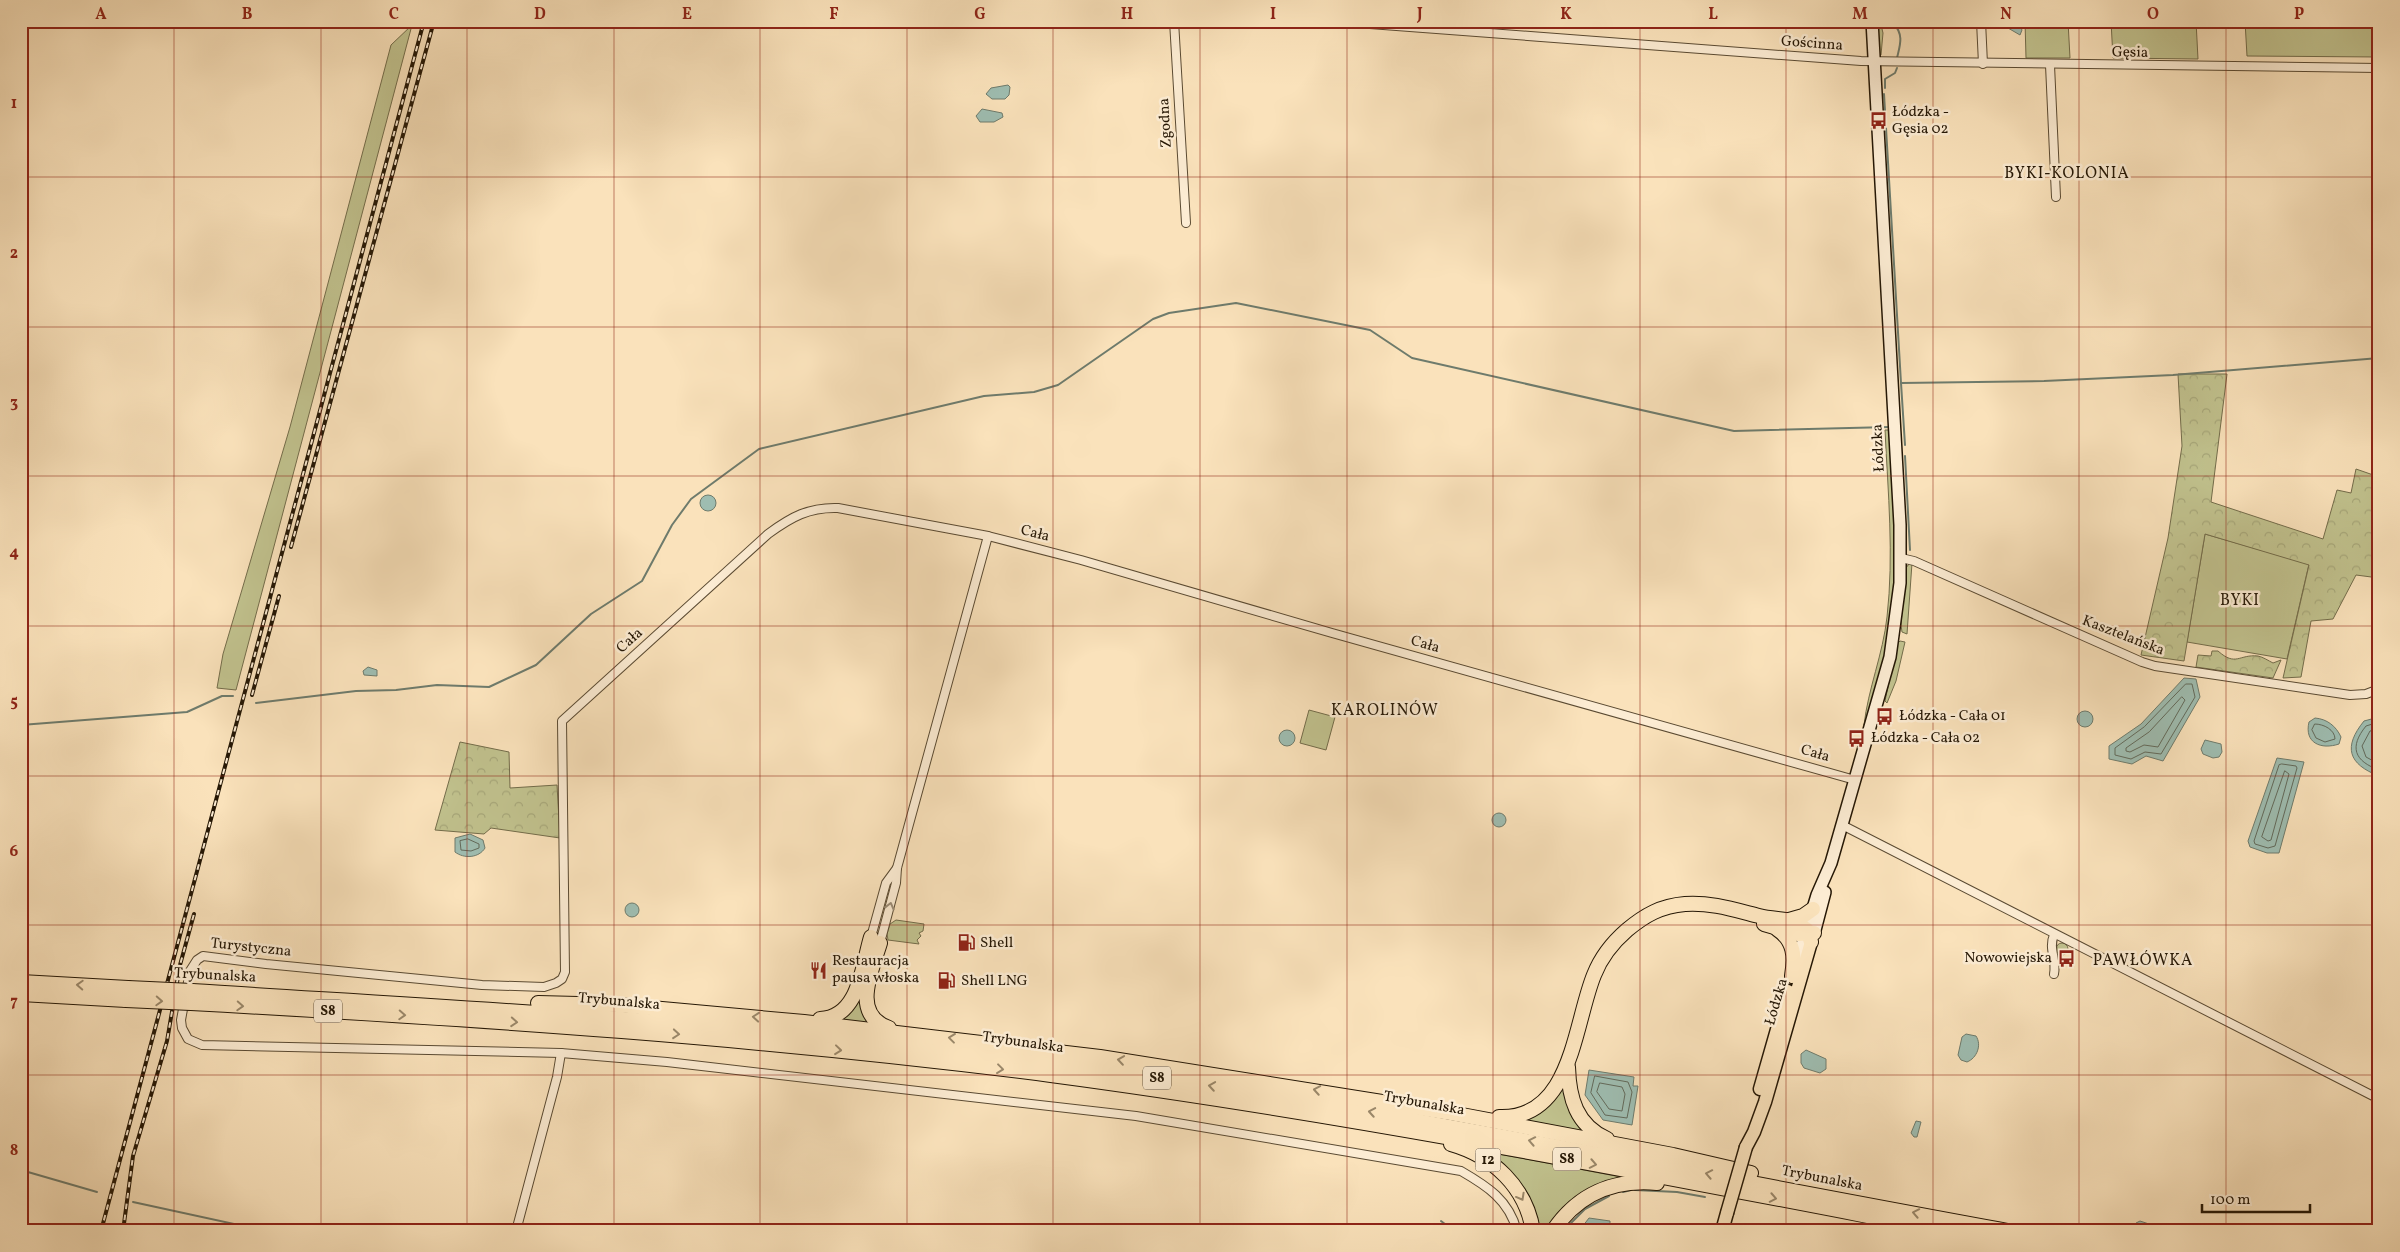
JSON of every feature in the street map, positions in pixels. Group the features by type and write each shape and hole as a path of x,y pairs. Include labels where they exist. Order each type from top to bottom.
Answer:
{"highway":[{"path":"1451,1113 1503,1117 1527,1112 1552,1093 1568,1061 1596,971 1611,946 1637,920 1658,910 1684,904 1712,905 1799,923 1809,935"},
{"path":"1789,920 1801,918 1813,909"},
{"path":"1630,928 1660,917 1697,910 1711,910 1809,935"},
{"path":"1774,927 1786,936 1793,950 1792,976"},
{"path":"804,1022 832,1018 848,1006 875,940"},
{"path":"875,940 866,1007 875,1021 901,1032"},
{"name":"Trybunalska","path":"21,982 127,994"},
{"name":"Trybunalska","path":"21,994 127,994 464,1006 810,1035 978,1053 1143,1076 1401,1117 2008,1231"},
{"name":"Trybunalska","path":"192,997 564,1025 830,1049 1155,1090 1408,1130 1946,1231"},
{"path":"464,1006 545,1003 612,1004 901,1032 1195,1071 1451,1113 1703,1161 1805,1186 1843,1199"},
{"path":"1568,1061 1569,1090 1579,1116 1594,1132 1625,1146"},
{"name":"12","path":"1408,1130 1463,1148 1489,1160 1510,1180 1519,1192 1530,1217 1533,1231"},
{"path":"1554,1231 1561,1220 1580,1202 1615,1185 1642,1182 1725,1189"}],"main road":[{"name":"Łódzka","path":"1746,1147 1754,1132 1765,1102 1809,935 1813,909 1831,863 1890,657 1898,608 1901,558 1878,62 1872,21"},
{"name":"Łódzka","path":"1722,1231 1792,976 1828,884 1831,863"}],"street":[{"name":"Zgodna","path":"1174,21 1186,223"},
{"name":"Gościnna","path":"1330,21 1878,62"},
{"path":"1981,21 1983,64"},
{"name":"Gęsia","path":"1878,62 2050,66 2379,68"},
{"path":"2050,66 2056,197"},
{"name":"Cała","path":"562,721 768,534 806,510 838,508 988,536 1081,560 1351,639 1855,780"},
{"path":"875,940 896,883 897,868 988,536"},
{"name":"Kasztelańska","path":"1901,558 1914,560 2106,647 2155,666 2350,695 2366,694 2379,689"},
{"name":"Turystyczna","path":"561,1054 202,1045 188,1039 182,1028 181,1020 190,971 200,958 208,955 266,964 482,985 544,987 562,979 565,972 562,721"},
{"path":"1842,825 2054,935 2379,1099"},
{"path":"2054,935 2051,944 2056,962 2054,974"},
{"path":"516,1231 561,1054 668,1062 1136,1116 1460,1171 1487,1186 1503,1202 1514,1220 1517,1231"}],"green space":[{"path":"1876,21 1880,21 1883,33 1881,55 1879,54"},
{"path":"2025,21 2068,21 2070,58 2026,58"},
{"path":"2111,21 2196,21 2198,59 2113,58"},
{"path":"2245,21 2379,21 2379,57 2247,56"},
{"path":"412,25 236,690 217,688 223,654 290,427 391,45"},
{"path":"2178,374 2227,374 2211,502 2323,539 2337,490 2351,493 2356,469 2379,477 2379,578 2356,575 2333,619 2311,621 2301,677 2283,678 2309,565 2205,534 2184,661 2141,655 2168,538 2182,446"},
{"path":"1885,430 1890,430 1894,506 1895,543 1892,616 1877,689 1864,725 1885,631 1889,594 1890,524"},
{"path":"2205,534 2309,564 2287,659 2187,642"},
{"path":"1912,563 1907,634 1902,632 1901,625 1905,570"},
{"path":"1900,641 1905,642 1896,681 1887,703 1885,701 1897,644"},
{"path":"2212,651 2218,651 2224,656 2234,659 2252,656 2260,657 2273,663 2281,660 2273,678 2196,667 2198,655 2211,656"},
{"path":"1309,710 1335,717 1326,750 1300,743"},
{"path":"460,742 509,752 510,788 557,785 560,838 491,828 484,834 435,830"},
{"path":"896,920 924,924 923,931 919,933 921,936 917,940 919,944 888,940 887,934 890,924"},
{"path":"2062,943 2068,949 2062,955 2056,949"},
{"path":"861,991 871,1024 839,1021 848,1014"},
{"path":"1563,1082 1589,1134 1520,1119"},
{"path":"1483,1151 1621,1177 1622,1179 1549,1231 1537,1231"}],"water":[{"path":"2008,21 2018,22 2022,30 2020,35 2008,28"},
{"path":"1008,85 1010,87 1009,95 1005,99 992,99 986,94 991,88"},
{"path":"982,109 1002,113 1003,117 994,122 980,122 976,116"},
{"path":"708,495 716,503 708,511 700,503"},
{"path":"368,667 377,670 377,676 364,675 363,671"},
{"path":"2184,678 2196,679 2200,697 2163,761 2146,756 2132,764 2109,759 2109,746 2141,724"},
{"path":"2085,711 2093,719 2085,727 2077,719"},
{"path":"2379,717 2379,776 2361,766 2355,760 2351,747 2357,730 2364,721"},
{"path":"2315,718 2334,726 2341,737 2339,744 2326,746 2315,743 2312,740 2308,729 2309,722"},
{"path":"1284,730 1290,730 1295,735 1293,744 1284,746 1279,741 1279,735"},
{"path":"2205,740 2221,744 2222,752 2219,757 2213,758 2203,754 2201,749"},
{"path":"2277,758 2304,762 2279,853 2267,853 2250,847 2248,841"},
{"path":"1496,813 1502,813 1506,820 1502,827 1496,827 1492,823 1492,817"},
{"path":"470,834 483,840 485,848 475,856 463,856 455,852 455,838"},
{"path":"632,903 637,905 639,910 637,915 632,917 627,915 625,910 627,905"},
{"path":"1966,1034 1976,1036 1979,1043 1976,1054 1967,1062 1961,1060 1958,1055 1962,1037"},
{"path":"1806,1050 1826,1059 1826,1069 1820,1073 1804,1068 1801,1063 1801,1054"},
{"path":"1589,1070 1634,1077 1633,1086 1638,1086 1632,1125 1603,1120 1585,1095"},
{"path":"1916,1121 1921,1122 1917,1137 1914,1137 1911,1133"},
{"path":"1589,1218 1610,1221 1610,1231 1579,1231"},
{"path":"2140,1221 2149,1224 2155,1231 2135,1231 2136,1223"}],"waterway":[{"path":"1894,24 1900,36 1897,58"},
{"path":"1885,88 1885,79 1895,73 1897,68"},
{"path":"1884,94 1901,383"},
{"path":"256,703 356,691 396,690 437,685 489,687 536,665 591,614 642,581 672,525 691,499 759,449 984,396 1034,392 1058,385 1153,319 1169,313 1236,303 1370,330 1412,358 1734,431 1890,427"},
{"path":"1905,445 1901,383 2044,381 2173,375 2379,358"},
{"path":"1905,456 1910,550"},
{"path":"21,725 187,712 222,696 233,696"},
{"path":"21,1170 97,1192"},
{"path":"1623,1192 1631,1190"},
{"path":"1635,1190 1677,1192 1705,1197"},
{"path":"1563,1231 1585,1209 1609,1196"},
{"path":"133,1202 266,1231"},
{"path":"1441,1221 1454,1231"}],"railway":[{"path":"101,1231 424,21"},
{"path":"291,547 434,21"},
{"path":"252,695 279,596"},
{"path":"123,1231 133,1156 167,1041 180,965 194,914"}],"place":[{"name":"Łódzka - Gęsia 02","path":"1878,121"},
{"name":"Łódzka - Cała 01","path":"1885,716"},
{"name":"Łódzka - Cała 02","path":"1857,738"},
{"name":"Shell","path":"966,943"},
{"name":"Nowowiejska","path":"2066,958"},
{"name":"Restauracja pausa włoska","path":"818,970"},
{"name":"Shell LNG","path":"947,981"}],"district":[{"name":"BYKI-KOLONIA","path":"2067,174"},
{"name":"BYKI","path":"2240,601"},
{"name":"KAROLINÓW","path":"1385,711"},
{"name":"PAWŁÓWKA","path":"2143,961"}]}
